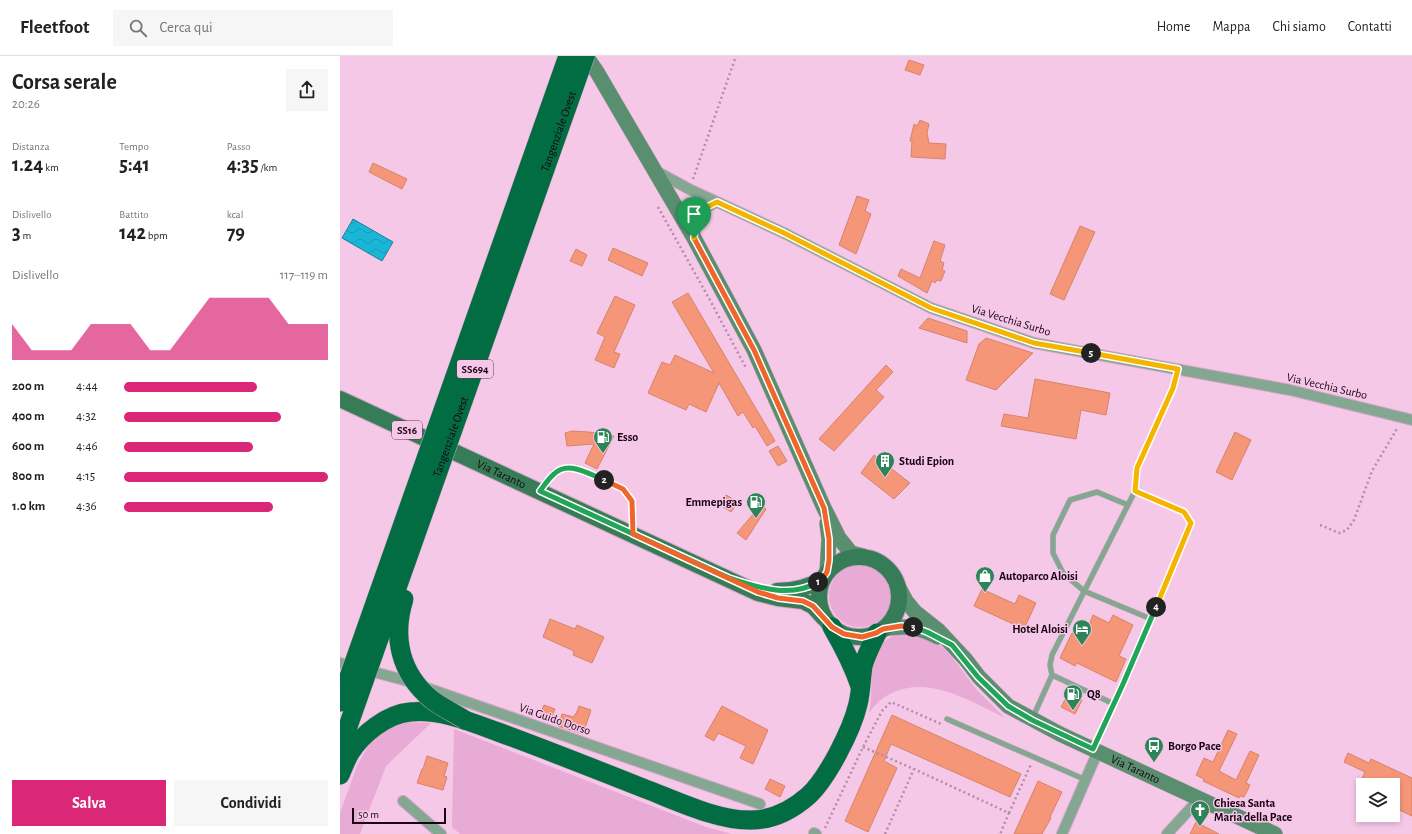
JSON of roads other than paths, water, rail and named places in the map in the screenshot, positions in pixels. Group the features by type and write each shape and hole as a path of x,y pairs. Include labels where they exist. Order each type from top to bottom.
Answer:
{"highway":[{"name":"Tangenziale Ovest","path":"340,702 348,673 383,579 568,56"},
{"name":"Tangenziale Ovest","path":"340,749 348,673 440,467 585,56"},
{"path":"440,467 437,492 400,612 398,631 400,651 415,682 432,700 465,720"},
{"path":"828,622 847,653 856,673 860,688"},
{"path":"340,775 351,752 362,738 376,727 392,717 409,712 429,712 465,720 549,751 691,807 737,819 752,820 774,817 794,807 810,795 824,777 844,743 859,703 864,664 880,631"}],"main road":[{"name":"Via Taranto","path":"343,402 758,592 778,598 803,601 813,606 828,622 844,634 862,637 880,631"},
{"name":"Via Taranto","path":"729,578 758,588 777,591 790,591 813,585 825,576 833,566 846,558 863,556 874,559 883,564 894,576 898,586"},
{"path":"825,576 819,590 819,603 828,622"},
{"path":"880,631 889,624 896,614 900,597 898,586"}],"street":[{"path":"577,56 597,72"},
{"path":"585,56 597,72 694,238 754,350 838,538 851,553 863,556"},
{"name":"Via Vecchia Surbo","path":"654,170 717,202 784,233 931,308 1034,343 1290,390 1408,419"},
{"path":"694,238 696,218 705,208 717,202"},
{"path":"824,508 829,539 825,576"},
{"name":"Via Taranto","path":"898,586 906,601 915,612 939,631 978,677 1008,706 1032,720 1275,834"},
{"name":"Via Taranto","path":"880,631 901,626 914,628 927,632 952,645"},
{"name":"Via Guido Dorso","path":"348,673 404,680 760,804"},
{"path":"1062,834 1086,780 1096,750"},
{"path":"1167,834 1200,798"},
{"path":"403,801 441,834"}],"lane":[{"path":"1032,720 1052,675 1050,665 1052,655 1135,491 1137,468 1173,388 1178,369"},
{"path":"540,491 554,472 569,467 623,489 632,501 633,534"},
{"path":"1096,750 1191,523 1184,512 1135,491"},
{"path":"1128,505 1097,492 1070,500 1053,535 1053,553 1063,573 1084,591 1151,619"},
{"path":"1052,675 1114,704"},
{"path":"947,719 1086,780"}],"water":[{"path":"353,219 393,242 382,261 342,238"}],"place":[{"name":"Esso","path":"603,454"},
{"name":"Studi Epion","path":"885,478"},
{"name":"Emmepigas","path":"756,519"},
{"name":"Autoparco Aloisi","path":"985,593"},
{"name":"Hotel Aloisi","path":"1082,646"},
{"name":"Q8","path":"1073,711"},
{"name":"Borgo Pace","path":"1154,763"},
{"name":"Chiesa Santa Maria della Pace","path":"1200,827"}]}
